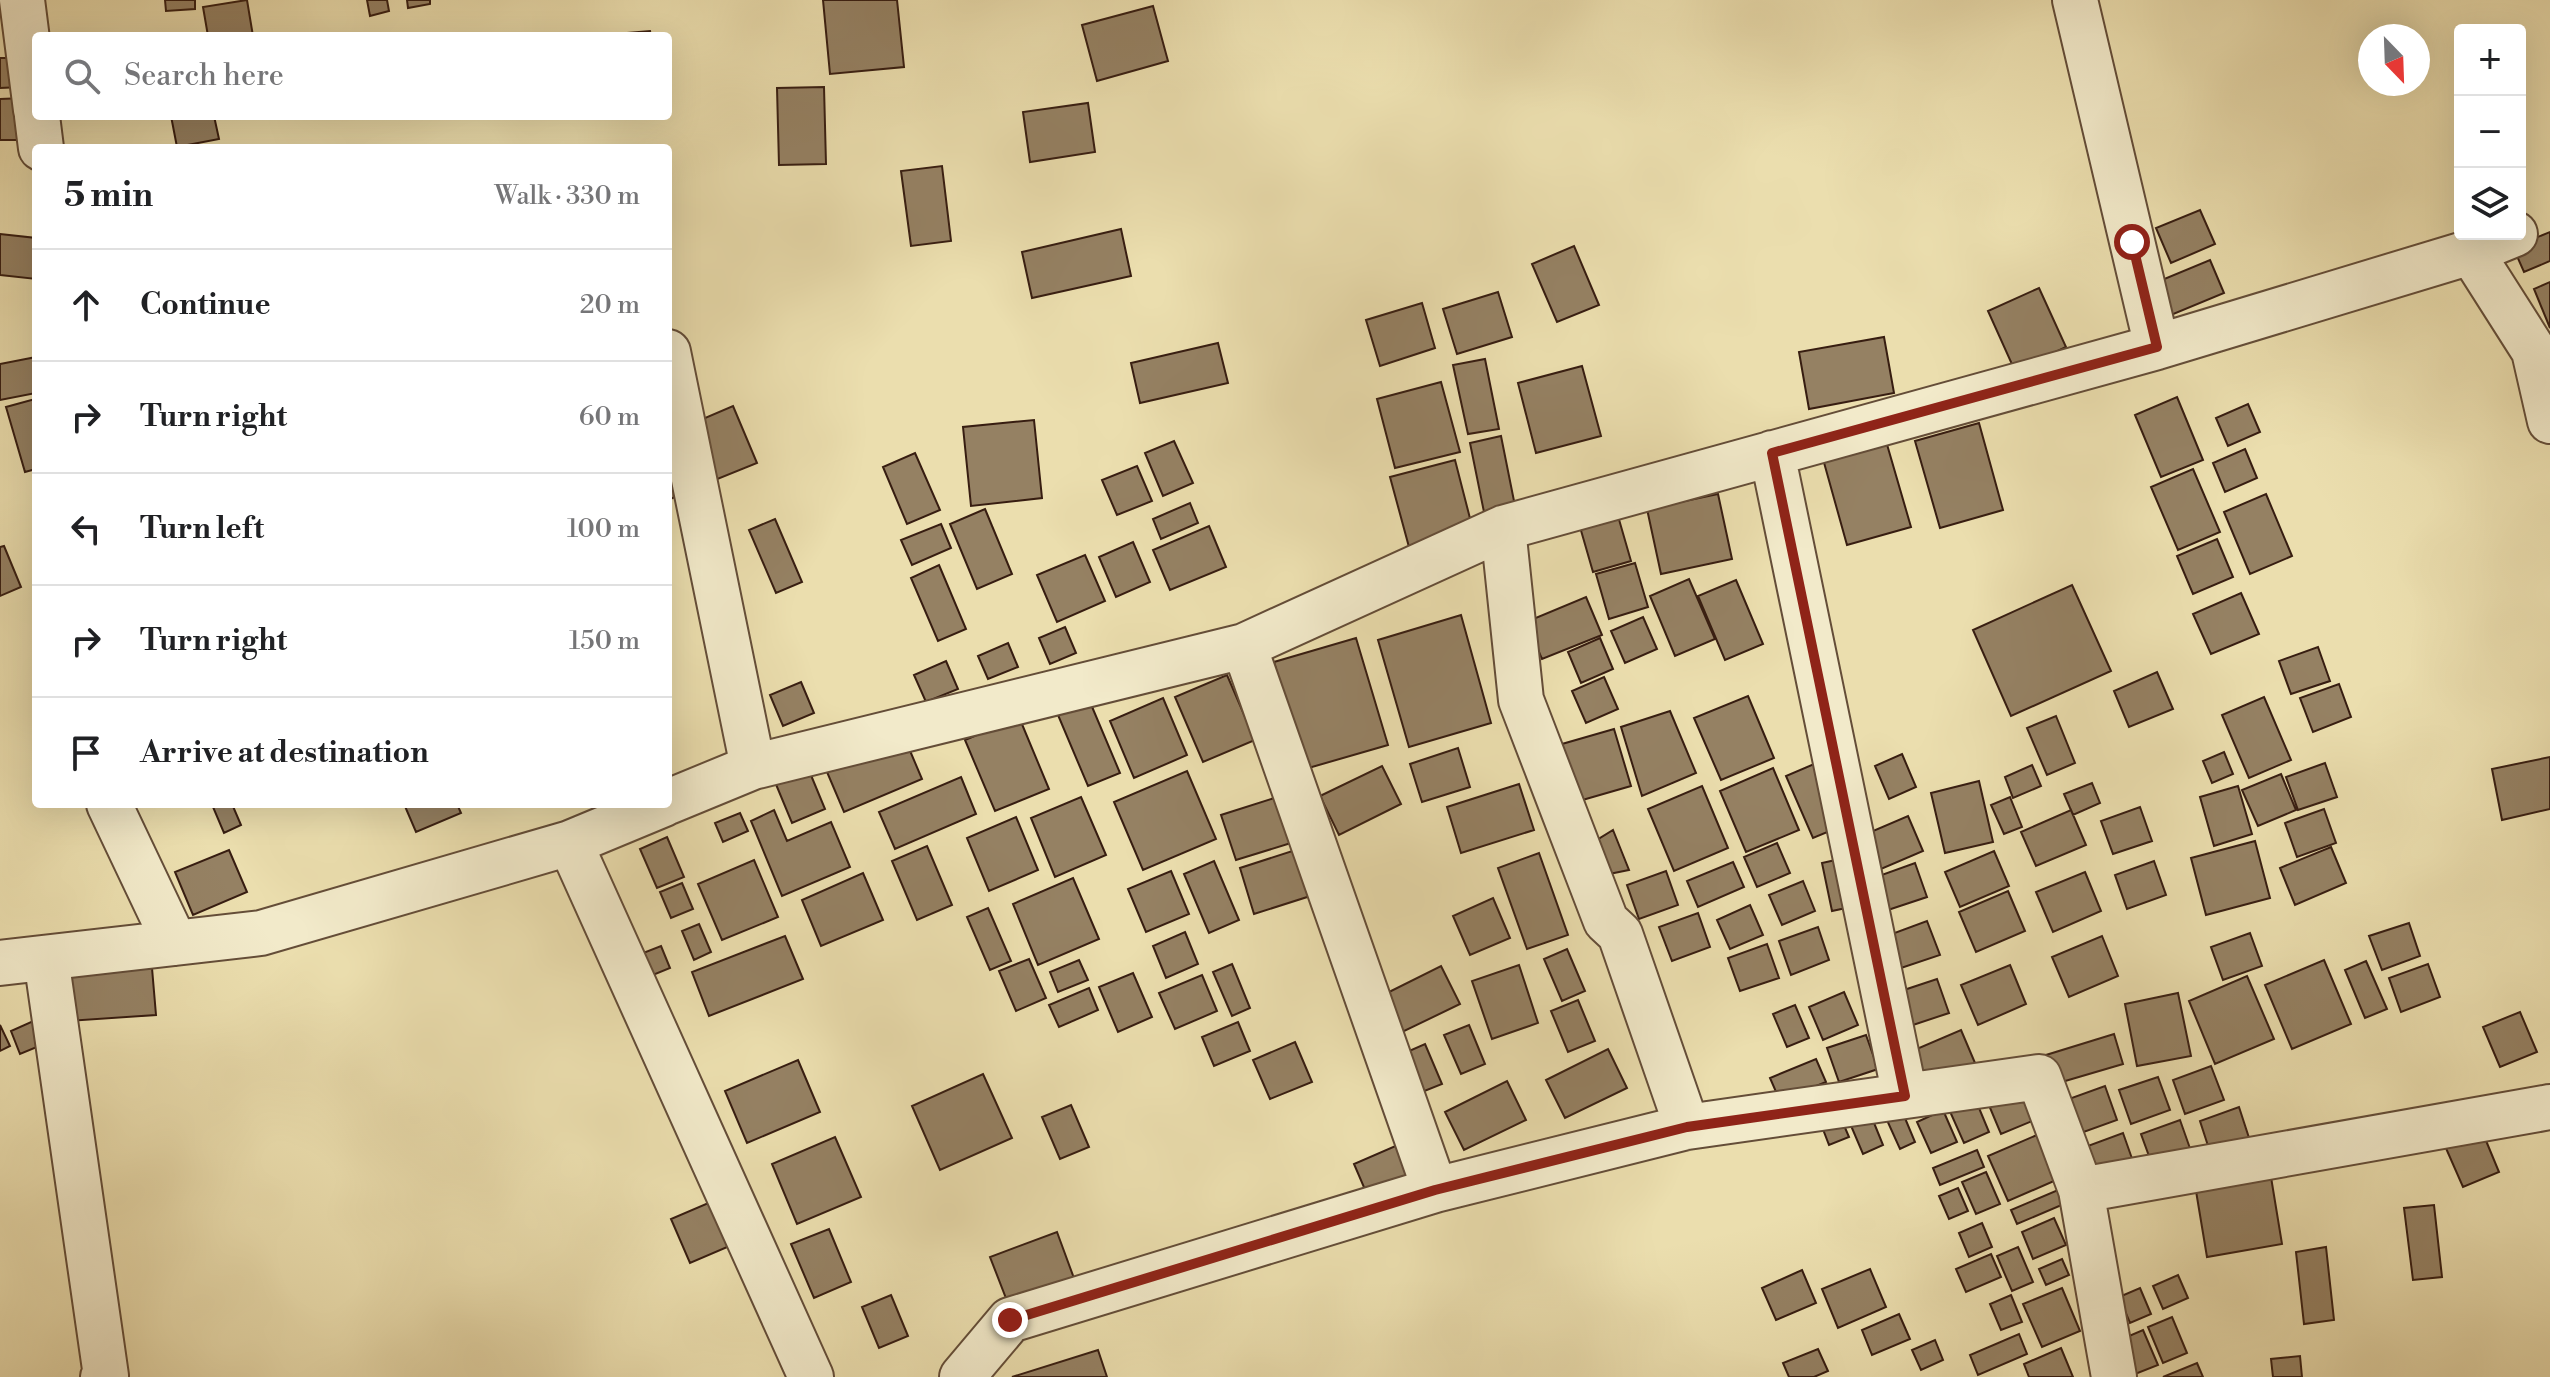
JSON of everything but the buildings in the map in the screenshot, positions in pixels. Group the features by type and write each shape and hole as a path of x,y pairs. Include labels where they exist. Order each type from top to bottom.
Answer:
{"street":[{"path":"22,0 32,79"},
{"path":"2075,0 2157,347"},
{"path":"38,120 40,144"},
{"path":"2526,230 2550,220"},
{"path":"672,801 753,767 1244,646 1503,528 2157,347 2471,252 2501,240"},
{"path":"2471,252 2534,351 2550,421"},
{"path":"672,372 753,767"},
{"path":"1772,453 1905,1096"},
{"path":"1503,528 1521,700 1606,921 1620,934 1687,1127"},
{"path":"1244,646 1435,1190"},
{"path":"111,808 175,943"},
{"path":"0,963 261,933 570,843 654,808"},
{"path":"570,843 811,1377"},
{"path":"46,958 106,1376 103,1377"},
{"path":"962,1377 1010,1320 1435,1190 1687,1127 2039,1077 2081,1190 2114,1377"},
{"path":"2081,1190 2550,1107"}],"route":[{"path":"1010,1320 1435,1190 1687,1127 1905,1096 1772,453 2157,347 2132,242"}]}
